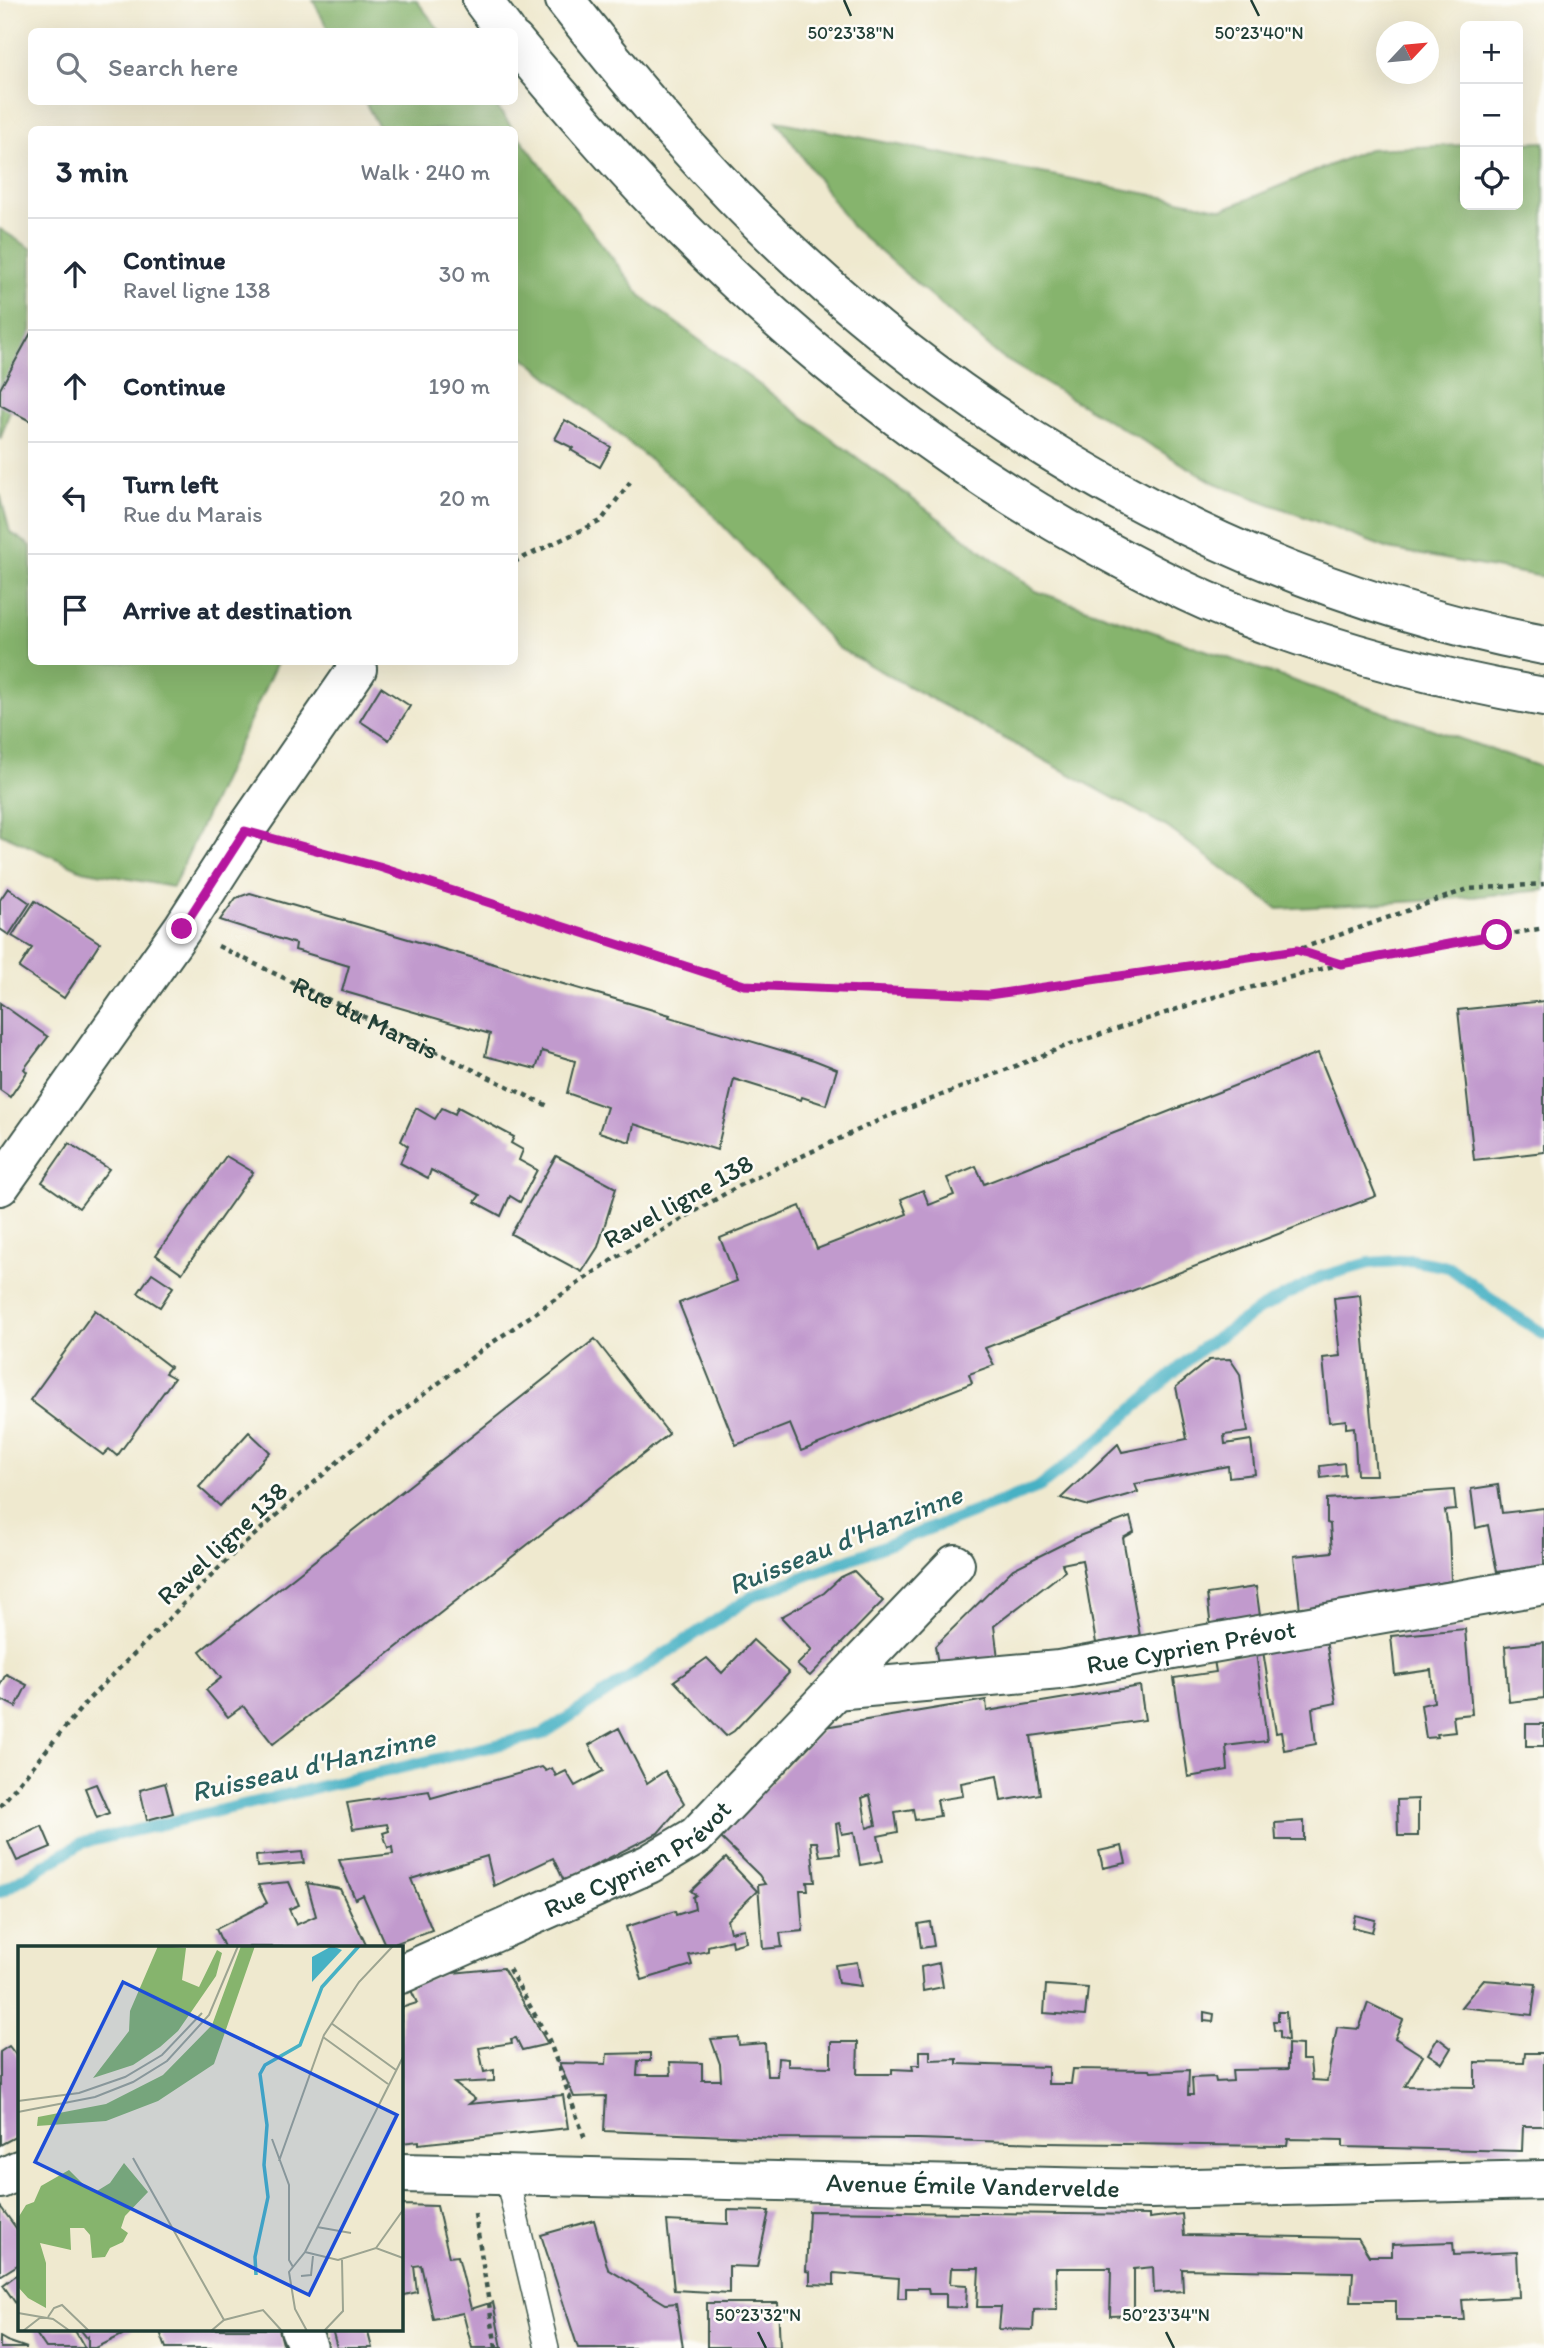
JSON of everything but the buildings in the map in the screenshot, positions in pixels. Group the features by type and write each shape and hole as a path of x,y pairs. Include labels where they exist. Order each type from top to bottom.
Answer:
{"main road":[{"path":"482,0 503,28"},
{"path":"565,0 625,77 694,154 803,265 891,338 978,404 1069,464 1171,520 1330,587 1432,618 1544,645"},
{"path":"518,46 655,201 732,278 885,410 1032,510 1146,572 1241,615 1409,670 1544,696"},
{"path":"0,1186 182,929 245,831 357,669"},
{"name":"Rue Cyprien Prévot","path":"402,1974 649,1864 696,1836 955,1564"},
{"name":"Rue Cyprien Prévot","path":"835,1690 1059,1670 1544,1585"},
{"path":"0,2179 18,2170"},
{"name":"Avenue Émile Vandervelde","path":"402,2173 1151,2189 1544,2180"},
{"path":"300,2330 308,2348"}],"lane":[{"path":"506,2174 547,2348"}],"path":[{"path":"518,560 601,521 630,482"},
{"path":"245,831 379,867 744,985 989,995 1297,950 1468,889 1544,884"},
{"name":"Ravel ligne 138","path":"0,1805 87,1701 235,1552 361,1443 483,1349 612,1260 740,1185 884,1118 1070,1044 1214,997 1341,964 1544,928"},
{"name":"Rue du Marais","path":"182,929 548,1107"},
{"path":"1297,950 1341,964"},
{"path":"489,1935 549,2040 599,2176"},
{"path":"468,2173 496,2348"}],"green space":[{"path":"313,0 416,0 438,28 327,28"},
{"path":"367,105 495,105 511,126 378,126"},
{"path":"777,121 1224,209 1369,149 1460,145 1460,210 1523,210 1523,143 1544,142 1544,577 1389,549 1215,483 1001,357 852,227"},
{"path":"518,135 643,298 1036,591 1544,768 1544,890 1438,900 1278,909 1167,827 838,648 698,499 520,354"},
{"path":"0,229 28,246 28,357 0,440"},
{"path":"0,494 10,532 28,544 28,665 276,665 173,887 82,870 0,833"}],"waterway":[{"name":"Ruisseau d'Hanzinne","path":"0,1892 82,1843 543,1734 753,1596 1039,1487 1100,1439 1198,1351 1260,1309 1320,1277 1369,1263 1411,1260 1449,1267 1544,1334"}],"route":[{"path":"182,929 245,831 379,867 744,985 989,995 1297,950 1341,964 1497,935"}]}
